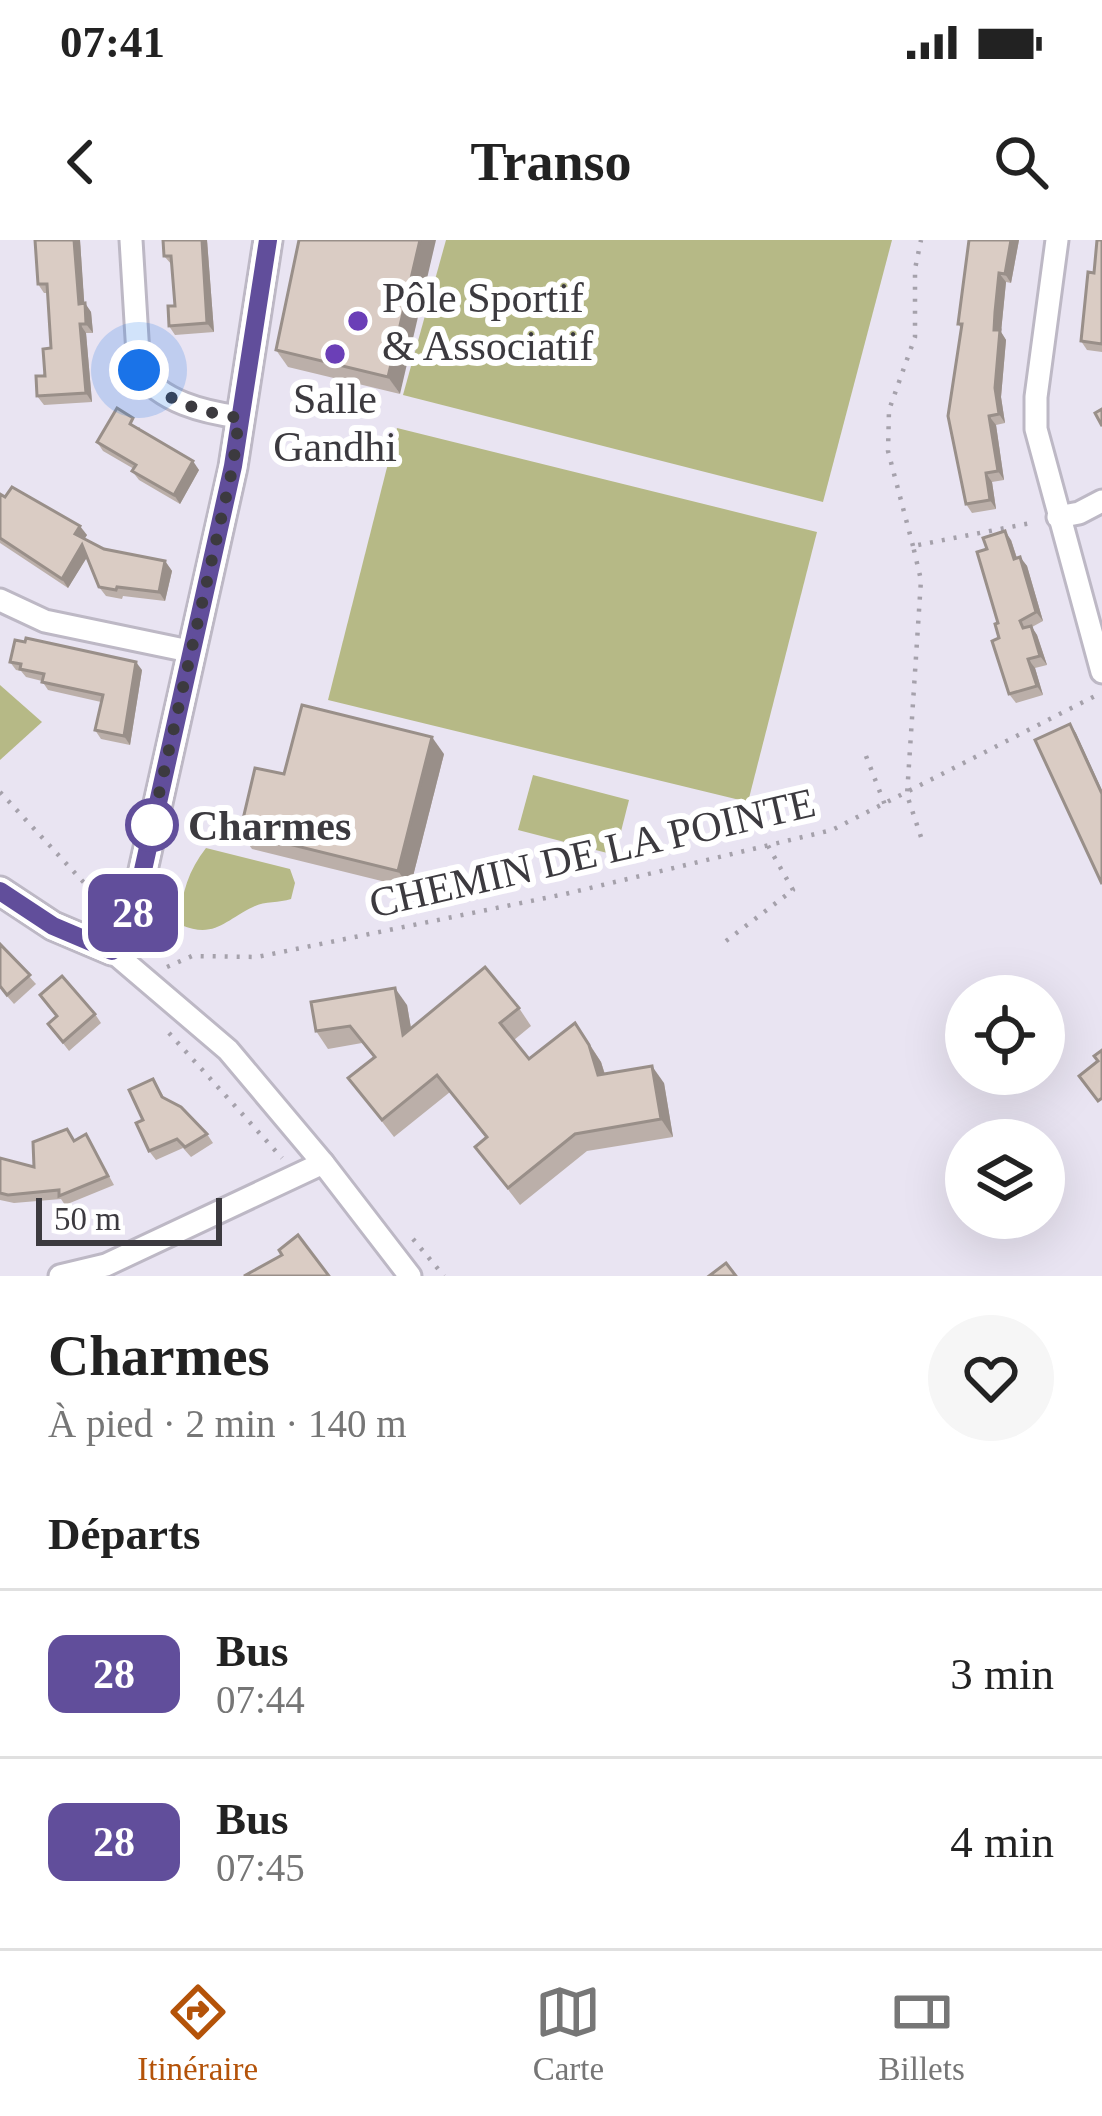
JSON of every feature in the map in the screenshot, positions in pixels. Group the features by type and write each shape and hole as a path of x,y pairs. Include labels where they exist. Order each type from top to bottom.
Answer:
{"street":[{"path":"131,240 139,370 148,382 196,410 239,418"},
{"path":"112,951 133,915 233,466 268,240"},
{"path":"1057,240 1036,429 1102,672"},
{"path":"1058,517 1102,501"},
{"path":"0,600 45,621 189,651"},
{"path":"0,891 53,926 112,951 228,1050 410,1276"},
{"path":"85,1276 323,1163"},
{"path":"60,1276 106,1265"}],"path":[{"path":"921,240 915,268 915,337 889,410 888,451 921,580 907,795 921,838"},
{"path":"913,546 1058,517"},
{"name":"CHEMIN DE LA POINTE","path":"147,985 159,970 192,956 256,957 631,880 832,830 1102,692"},
{"path":"866,756 884,805"},
{"path":"0,791 100,900 133,915"},
{"path":"726,941 793,890 767,844"},
{"path":"165,1029 300,1177"}],"green space":[{"path":"446,240 892,240 823,502 403,395"},
{"path":"397,428 817,532 748,802 328,700"},
{"path":"0,685 42,722 0,760"},
{"path":"533,775 629,800 615,855 518,830"},
{"path":"206,848 290,869 295,883 291,899 257,905 211,929 181,925 186,884"}],"building":[{"path":"35,240 74,240 79,304 85,303 86,324 80,324 86,393 37,396 36,376 45,376 43,349 51,348 47,284 38,284"},
{"path":"163,240 202,240 207,323 169,326 168,306 175,306 171,256 164,256"},
{"name":"Pôle Sportif & Associatif","path":"299,240 420,240 388,377 276,350"},
{"path":"969,240 1011,240 1005,274 999,273 995,312 994,330 1000,330 995,388 999,414 989,416 998,471 986,473 990,500 966,504 948,416"},
{"path":"1097,240 1102,240 1102,344 1081,341 1088,272 1094,273"},
{"path":"117,408 133,418 130,424 193,461 174,495 132,471 136,465 97,442"},
{"path":"12,487 80,526 75,534 104,549 165,561 159,592 99,587 82,545 62,579 0,538 0,494 5,497"},
{"path":"1005,531 1014,559 1020,557 1036,612 1020,621 1023,628 1031,626 1040,656 1028,659 1037,686 1009,694 992,641 999,638 998,623 977,552 987,549 983,538"},
{"path":"26,638 136,662 124,736 95,730 103,695 42,682 44,674 10,662 15,640 25,642"},
{"path":"302,705 432,737 398,871 240,832 255,768 284,774"},
{"path":"1070,724 1102,794 1102,884 1035,740"},
{"path":"0,944 30,975 7,995 0,986"},
{"path":"485,967 519,1008 500,1023 529,1059 575,1023 589,1045 598,1075 652,1066 661,1119 575,1134 508,1188 475,1147 487,1137 437,1075 382,1120 348,1078 375,1057 350,1026 316,1031 311,1002 395,988 403,1035"},
{"path":"62,976 95,1014 63,1042 48,1024 57,1016 40,995"},
{"path":"1102,1050 1102,1098 1098,1101 1079,1076 1098,1061 1094,1056"},
{"path":"153,1079 162,1097 181,1107 207,1134 185,1147 177,1139 149,1151 136,1123 143,1120 129,1090"},
{"path":"67,1129 74,1141 86,1134 108,1176 59,1196 59,1190 0,1193 0,1158 34,1167 33,1142"},
{"path":"298,1235 329,1276 244,1276 282,1255 279,1250"},
{"path":"726,1263 736,1276 709,1276"}],"bus line":[{"name":"28","path":"0,891 53,926 112,951 133,915 233,466 268,240"}],"place":[{"name":"Pôle Sportif & Associatif","path":"358,321"},
{"name":"Salle Gandhi","path":"335,354"},
{"name":"Charmes","path":"152,825"}],"route":[{"path":"139,370 148,382 196,410 239,418 233,466 152,825"}]}
